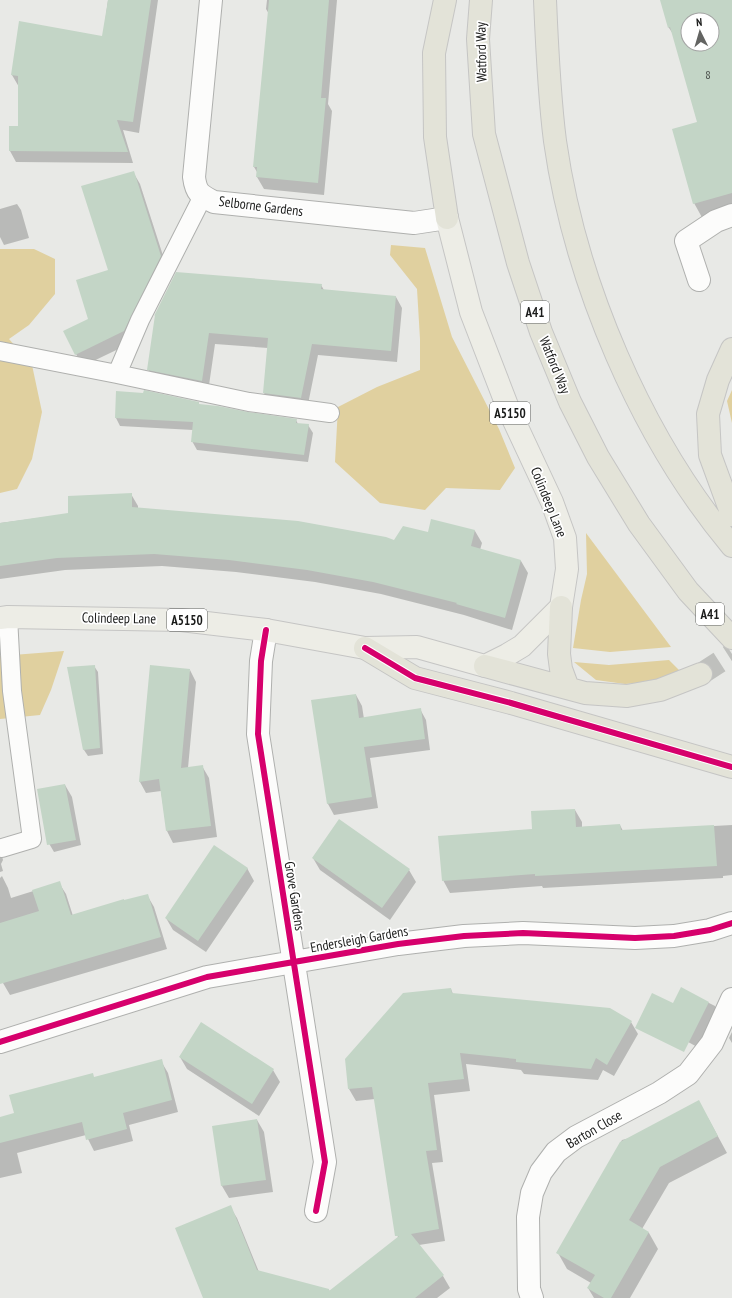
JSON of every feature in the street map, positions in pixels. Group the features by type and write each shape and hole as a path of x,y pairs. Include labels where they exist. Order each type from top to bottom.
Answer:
{"highway":[{"name":"A5150","path":"445,0 434,53 435,137 447,218"},
{"name":"Watford Way","path":"481,0 478,39 484,134 518,263 541,332 570,402 598,457 639,524 688,591 732,638"},
{"path":"545,0 547,56 555,142 569,215 583,264 609,338 641,407 672,464 714,525 732,546"},
{"path":"732,349 718,380 708,414 710,454 732,515"},
{"name":"A5150","path":"561,607 559,654 568,688"},
{"name":"A5150","path":"365,648 415,678 519,705 732,767"},
{"name":"A5150","path":"485,666 585,693 626,696 660,690 701,674"}],"main road":[{"name":"Colindeep Lane","path":"447,218 471,312 508,408 552,502 565,538 567,569 561,607"},
{"path":"485,666 522,646 561,607"},
{"name":"Colindeep Lane","path":"3,617 181,620 266,630 365,648 417,647 485,666"}],"street":[{"name":"Selborne Gardens","path":"211,0 194,177 196,188 203,196 214,202 414,223 447,218"},
{"path":"699,280 686,242 716,221 732,216"},
{"name":"Grove Gardens","path":"266,630 261,661 258,734 325,1162 316,1211"},
{"name":"Endersleigh Gardens","path":"0,1042 207,978 398,944 464,936 523,933 635,938 710,930 732,924"},
{"name":"Barton Close","path":"532,1298 529,1289 528,1216 532,1193 541,1172 556,1152 576,1136 659,1093 688,1074 712,1043 732,999"}],"lane":[{"path":"117,374 140,320 203,196"},
{"path":"0,351 249,402 330,413"},
{"path":"2,848 32,838 3,617"}],"shaded area":[{"path":"391,245 425,248 452,337 499,429 515,468 500,490 446,488 425,510 380,503 335,462 338,407 377,387 420,370 417,289 390,255"},
{"path":"0,249 34,249 55,259 55,294 29,325 9,339 32,365 42,412 32,459 17,489 0,493"},
{"path":"732,390 732,423 727,401"},
{"path":"586,533 671,647 610,652 573,648 587,574"},
{"path":"64,651 51,690 40,715 0,719 0,656"},
{"path":"669,660 680,671 652,682 625,684 596,680 574,662 609,665"}],"building":[{"path":"108,0 151,0 133,122 117,120 128,152 9,151 9,126 18,126 18,76 11,75 19,21 102,36"},
{"path":"269,0 329,0 321,98 326,98 318,183 256,177 257,167 253,167"},
{"path":"660,0 732,0 732,193 693,204 672,129 697,122 670,27 668,28"},
{"path":"134,171 161,256 124,331 75,355 63,331 88,319 76,280 108,270 81,186"},
{"path":"176,272 322,284 321,289 396,296 391,351 312,344 301,398 263,393 268,338 209,333 202,381 147,370 155,315 154,316"},
{"path":"144,390 199,402 199,404 297,419 296,423 309,424 304,455 191,442 193,422 115,418 116,391 143,393"},
{"path":"132,493 132,507 298,521 386,537 394,540 403,526 428,532 431,519 475,530 471,546 521,560 505,618 456,604 457,603 373,582 307,570 229,560 154,554 57,558 0,566 0,523 68,513 68,496"},
{"path":"95,665 100,748 83,750 67,667"},
{"path":"150,665 190,669 181,768 203,765 211,826 166,831 159,779 139,782"},
{"path":"356,694 359,718 421,708 425,739 364,747 372,797 327,804 311,700"},
{"path":"65,784 76,840 47,845 37,789"},
{"path":"575,809 576,827 620,824 621,830 714,825 717,866 535,876 535,874 442,881 438,836 532,829 531,811"},
{"path":"339,819 410,869 382,908 312,858"},
{"path":"214,845 248,868 198,941 165,918"},
{"path":"60,881 71,915 124,899 148,894 161,937 0,984 0,923 39,911 32,890"},
{"path":"681,987 709,1002 684,1052 635,1028 652,993 673,1003"},
{"path":"451,988 452,993 610,1008 632,1021 607,1065 596,1058 591,1069 516,1062 516,1059 460,1053 464,1079 428,1083 437,1150 426,1151 439,1229 411,1234 444,1275 415,1298 203,1298 175,1228 231,1205 257,1270 329,1289 329,1291 399,1236 395,1236 372,1087 348,1089 345,1059 403,993"},
{"path":"201,1022 274,1069 252,1104 179,1057"},
{"path":"162,1059 172,1100 123,1113 127,1129 86,1140 82,1122 0,1143 0,1117 14,1113 9,1095 93,1073 94,1077"},
{"path":"699,1100 718,1136 660,1167 629,1220 649,1232 611,1298 604,1298 587,1288 595,1275 556,1253 620,1142"},
{"path":"257,1119 266,1180 221,1186 212,1126"}],"tunnel":[{"path":"701,674 732,654"}],"cycle path":[{"path":"266,630 261,661 258,734 325,1162 316,1211"},
{"path":"365,648 415,678 511,703 732,767"},
{"path":"0,1042 207,977 398,944 464,936 523,933 635,938 674,936 710,930 732,923"}]}
